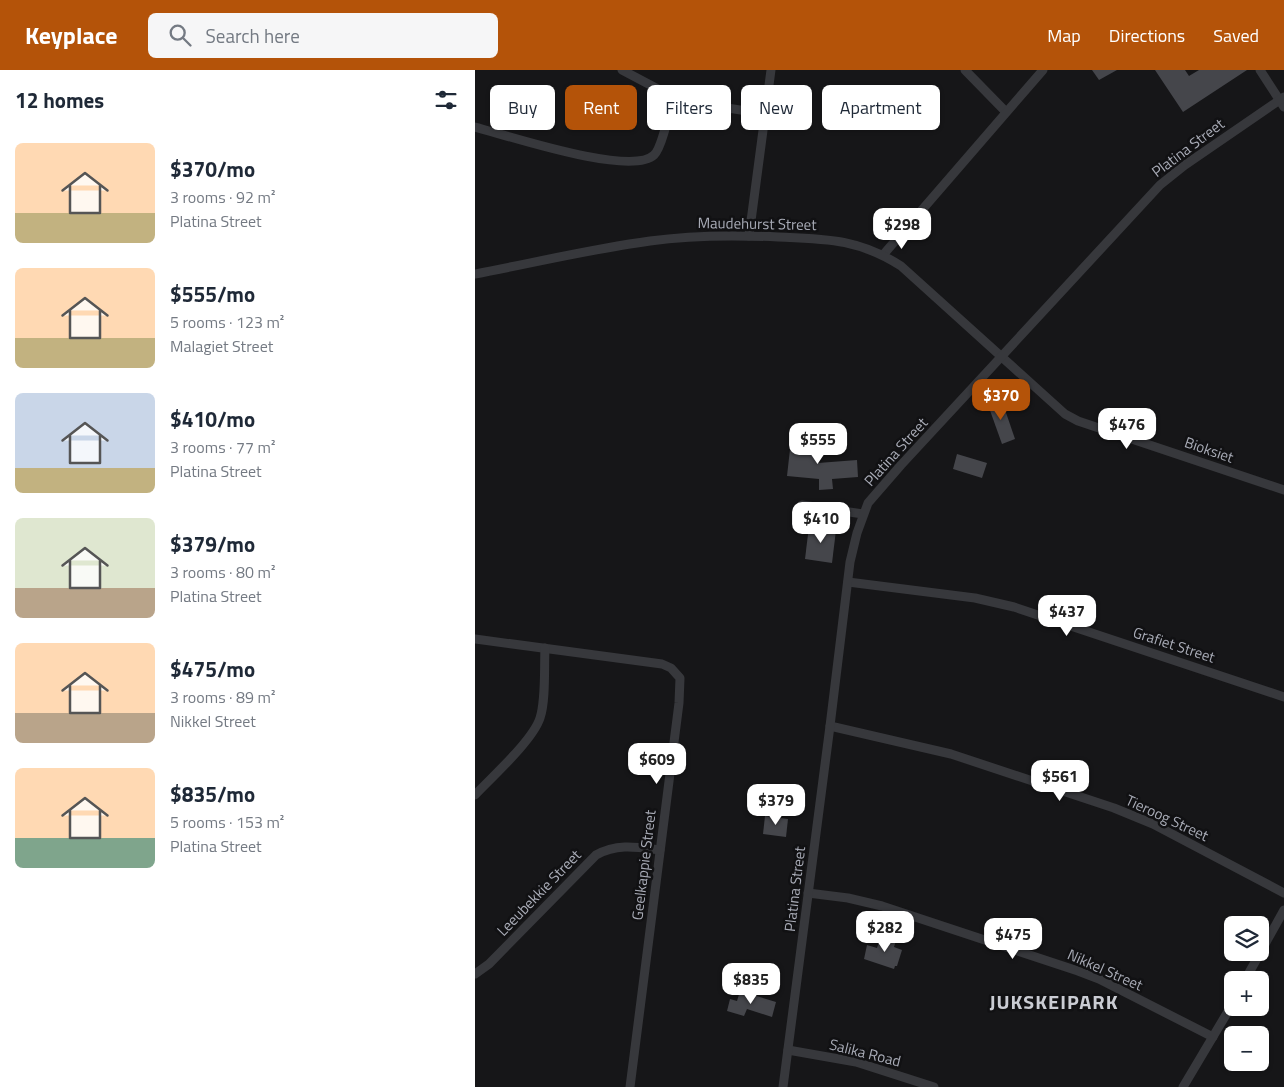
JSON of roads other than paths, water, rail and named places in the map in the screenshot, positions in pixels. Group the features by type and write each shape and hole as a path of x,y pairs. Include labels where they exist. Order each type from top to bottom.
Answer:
{"street":[{"path":"622,70 650,85"},
{"path":"769,85 771,70"},
{"path":"965,70 1006,112"},
{"path":"883,255 1043,70"},
{"path":"1259,70 1283,101"},
{"name":"Platina Street","path":"783,1087 850,562 863,514 868,503 1171,174 1283,101"},
{"path":"475,127 555,151 598,158 640,161 650,158 658,150 664,130"},
{"path":"749,236 764,130"},
{"name":"Maudehurst Street","path":"475,274 650,241 686,237 749,236 835,240 855,244 883,255 913,276 1002,356"},
{"name":"Bioksiet","path":"1002,356 1059,409 1078,421 1284,490"},
{"path":"802,505 863,514"},
{"name":"Grafiet Street","path":"848,582 975,598 1014,607 1284,697"},
{"name":"Geelkappie Street","path":"475,639 662,664 671,668 680,678 679,703 630,1087"},
{"path":"475,795 525,742 538,724 542,708 545,648"},
{"name":"Tieroog Street","path":"830,726 951,754 1106,805 1153,824 1284,893"},
{"name":"Leeubekkie Street","path":"475,974 489,964 596,855 623,846 660,850"},
{"name":"Nikkel Street","path":"808,893 848,898 883,906 1078,970 1213,1038"},
{"path":"1250,971 1284,910"},
{"path":"1183,1087 1226,1016"},
{"name":"Salika Road","path":"788,1050 856,1062 933,1087"}],"district":[{"name":"JUKSKEIPARK","path":"1054,1002"}]}
